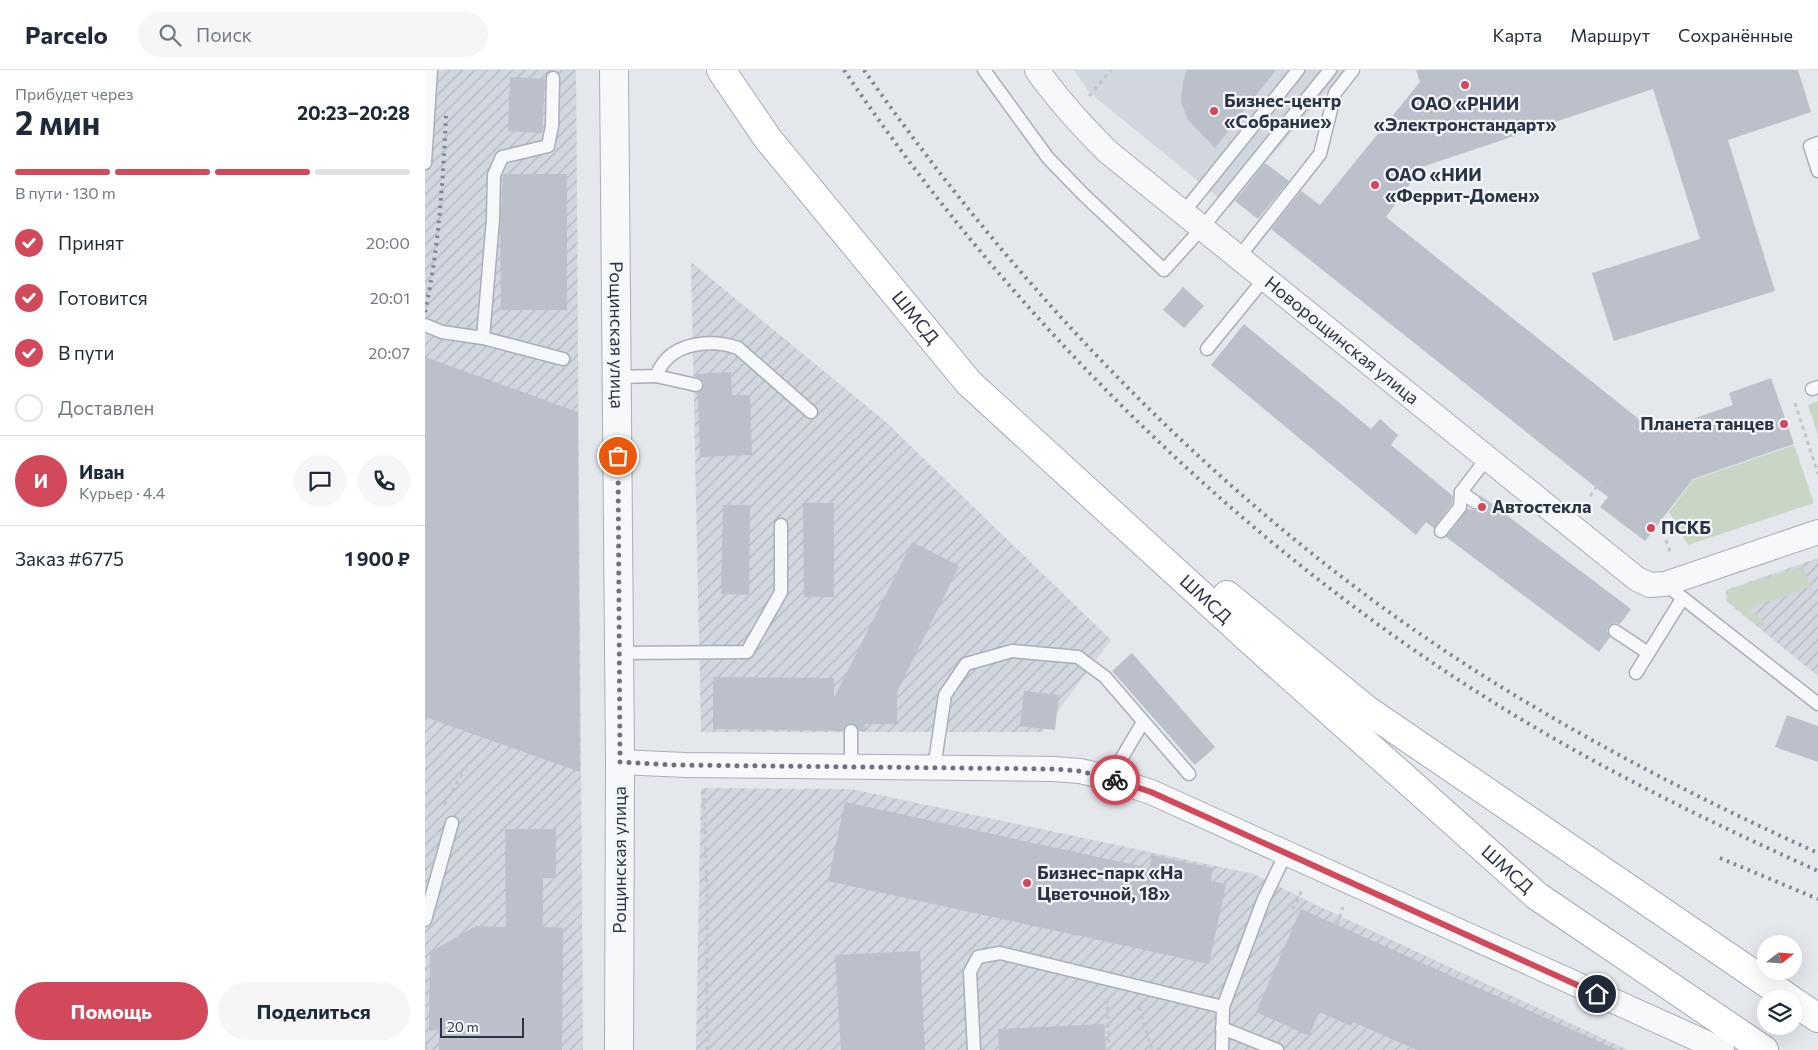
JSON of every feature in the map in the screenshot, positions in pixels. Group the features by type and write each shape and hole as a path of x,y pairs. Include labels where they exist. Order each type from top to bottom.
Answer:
{"main road":[{"name":"ШМСД","path":"721,70 768,139 969,383 1261,650 1537,896 1764,1050"},
{"name":"ШМСД","path":"735,70 779,133 977,369 1239,606 1367,710 1777,990"},
{"path":"1802,1007 1818,1018"}],"street":[{"name":"Рощинская улица","path":"613,70 620,653 619,1050"},
{"name":"Новорощинская улица","path":"1037,70 1086,131 1108,152 1637,579 1673,592"},
{"path":"1673,592 1818,532"},
{"path":"620,762 665,765 1053,769 1080,771 1110,778 1151,792 1722,1050"}],"lane":[{"path":"425,163 431,70"},
{"path":"984,70 1048,158 1085,196 1164,270 1202,228 1330,70"},
{"path":"1183,213 1298,70"},
{"path":"1239,258 1320,154 1335,93 1353,70"},
{"path":"483,338 493,219 494,175 502,157 548,146 552,126 553,78"},
{"path":"1818,143 1810,146 1818,171"},
{"path":"1207,348 1265,278"},
{"path":"425,325 442,332 483,338 563,359"},
{"path":"656,376 665,361 677,352 693,346 711,343 725,344 738,348 811,412"},
{"path":"617,376 656,376 696,384"},
{"path":"1441,531 1460,507 1461,492 1487,458"},
{"path":"1461,492 1475,502"},
{"path":"620,653 747,652 781,592 781,525"},
{"path":"1636,673 1648,653 1673,592 1818,704"},
{"path":"1615,631 1648,653"},
{"path":"934,768 945,695 966,664 1012,651 1078,657 1105,677 1189,774"},
{"path":"1110,778 1143,722"},
{"path":"851,731 851,767"},
{"path":"425,920 452,823"},
{"path":"1222,1050 1223,1007 1263,901 1286,853"},
{"path":"974,1050 970,972 978,957 1000,953 1223,1007"},
{"path":"1222,1028 1277,1050"}],"path":[{"path":"1088,97 1111,70"},
{"path":"1794,400 1818,474"},
{"path":"1590,496 1603,478"},
{"path":"1666,540 1673,558"},
{"path":"704,789 707,889 707,1050"},
{"path":"1292,909 1297,903 1302,887"},
{"path":"1337,925 1343,905"},
{"path":"1106,978 1109,1050"},
{"path":"1132,985 1151,1047 1162,1050"},
{"path":"425,1046 427,1050"}],"shaded area":[{"path":"425,70 576,70 583,1050 425,1050"},
{"path":"1074,70 1345,70 1230,207 1090,93"},
{"path":"691,262 887,423 1111,640 1042,732 701,732"},
{"path":"1818,558 1818,676 1726,601 1726,590"},
{"path":"701,788 851,789 1254,874 1312,903 1628,1050 696,1050"}],"green space":[{"path":"1818,401 1818,435 1808,405"},
{"path":"1794,445 1814,503 1688,545 1669,512 1693,480"},
{"path":"1803,566 1811,587 1752,607 1750,611 1765,622 1761,628 1727,600 1728,590"}],"building":[{"name":"Бизнес-центр «Собрание»","path":"1187,70 1276,70 1215,148 1188,120 1181,102 1183,81"},
{"path":"1416,70 1798,70 1811,112 1728,140 1775,291 1614,341 1592,273 1700,239 1653,89 1422,167 1386,217 1655,432 1733,405 1729,393 1771,378 1794,444 1693,479 1645,541 1600,507 1608,497 1271,229 1301,191 1320,205 1420,82"},
{"path":"510,77 545,79 542,133 508,131"},
{"path":"1265,163 1289,181 1258,219 1235,201"},
{"path":"503,174 567,174 567,310 501,310 500,228"},
{"path":"1183,287 1204,306 1184,328 1163,310"},
{"path":"1244,324 1371,429 1380,419 1398,435 1391,445 1453,496 1452,504 1434,528 1426,522 1416,535 1211,365"},
{"path":"425,357 578,412 580,772 425,717"},
{"path":"731,372 732,395 750,395 752,455 700,457 698,395 696,393 702,390 704,383 695,374"},
{"path":"1480,495 1631,609 1620,624 1615,623 1609,626 1607,631 1610,637 1599,652 1446,537 1468,509 1475,510 1481,507 1483,502"},
{"path":"803,503 834,503 834,597 804,597"},
{"path":"723,505 750,505 749,595 721,594"},
{"path":"912,542 959,566 897,692 897,724 865,724 865,731 859,731 858,727 851,723 847,724 843,731 713,729 713,677 834,678 834,698"},
{"path":"1132,653 1215,747 1195,765 1112,671"},
{"path":"1024,691 1059,695 1055,730 1020,726"},
{"path":"1787,715 1818,726 1818,762 1775,747"},
{"name":"Бизнес-парк «На Цветочной, 18»","path":"845,802 1149,868 1152,855 1213,868 1211,881 1226,884 1209,964 828,881"},
{"path":"505,829 556,829 556,878 543,878 543,927 563,928 562,1050 439,1050 439,1030 429,1031 430,952 476,926 506,927"},
{"path":"1301,909 1618,1050 1417,1050 1353,1022 1351,1026 1319,1012 1309,1036 1256,1012"},
{"path":"920,951 925,1050 841,1050 835,955"},
{"path":"1104,1024 1106,1050 999,1050 998,1029"}],"railway":[{"path":"844,70 910,162 981,252 1056,338 1136,420 1220,498 1307,571 1399,639 1532,726 1653,792 1735,833 1818,871"},
{"path":"864,70 929,159 998,245 1070,327 1147,406 1227,482 1311,553 1399,619 1490,680 1570,728 1734,814 1818,853"},
{"path":"425,312 437,239 446,115"},
{"path":"1720,858 1818,899"}],"way so far":[{"path":"618,456 620,762 675,765 1053,769 1080,771 1115,780"}],"place":[{"name":"ОАО «РНИИ «Электронстандарт»","path":"1465,85"},
{"name":"Бизнес-центр «Собрание»","path":"1214,111"},
{"name":"ОАО «НИИ «Феррит-Домен»","path":"1375,185"},
{"name":"Планета танцев","path":"1784,424"},
{"name":"Автостекла","path":"1482,507"},
{"name":"ПСКБ","path":"1651,528"},
{"name":"Бизнес-парк «На Цветочной, 18»","path":"1027,883"}],"route":[{"path":"1115,780 1151,792 1597,994"}]}
